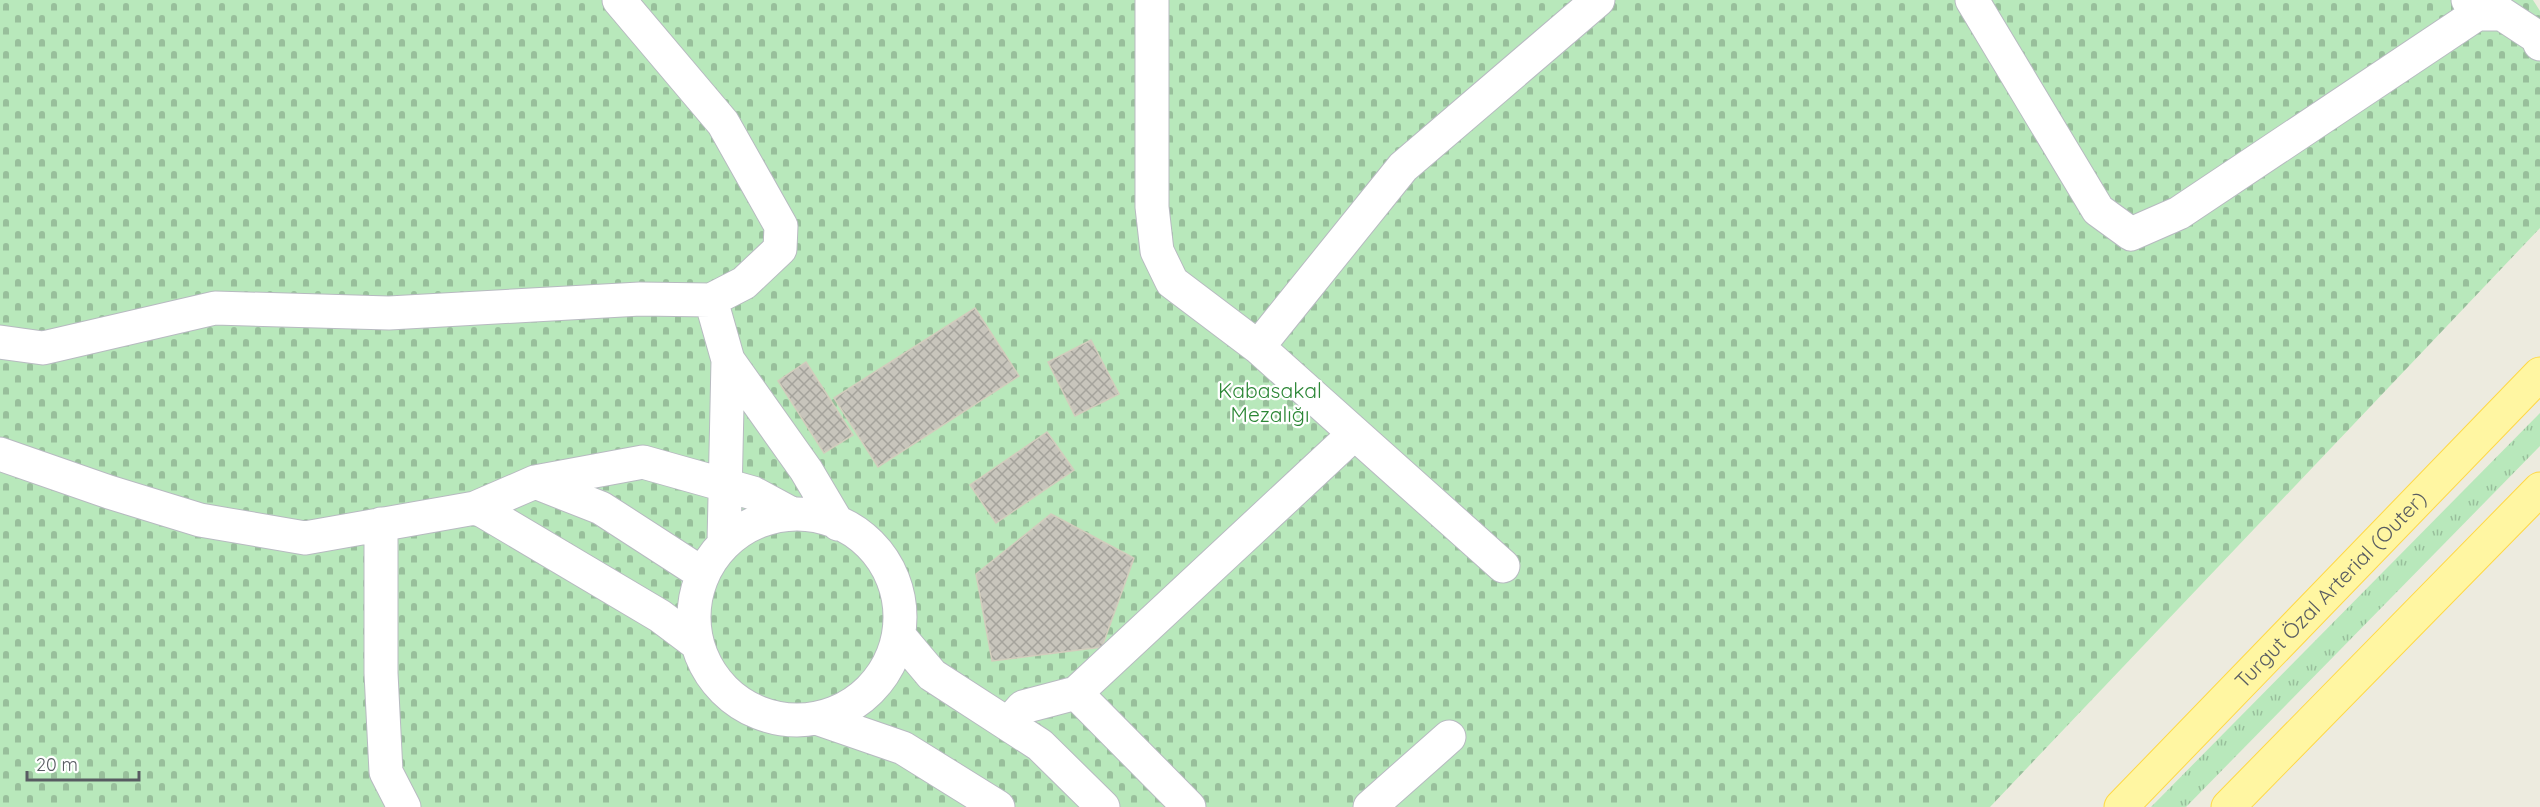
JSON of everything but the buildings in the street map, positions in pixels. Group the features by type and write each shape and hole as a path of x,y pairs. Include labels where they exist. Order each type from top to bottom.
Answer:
{"main road":[{"name":"Turgut Özal Arterial (Outer)","path":"2121,807 2540,374"},
{"path":"2228,807 2540,489"}],"lane":[{"path":"0,342 43,348 215,308 389,313 640,299 711,300 744,283 780,249 782,226 723,123 619,0"},
{"path":"1152,0 1152,207 1157,251 1172,282 1257,346 1503,566"},
{"path":"1257,346 1402,167 1598,0"},
{"path":"1972,0 2098,210 2131,234 2179,213 2472,7 2502,14 2536,37 2540,44"},
{"path":"711,300 728,360 724,543"},
{"path":"728,360 806,470 838,524"},
{"path":"1008,724 1023,707 1077,693 1354,434"},
{"path":"0,454 109,492 200,520 305,537 475,508 535,482 643,462 753,493 792,514"},
{"path":"535,482 601,508 704,574"},
{"path":"475,508 483,510 660,616 696,643"},
{"path":"819,719 856,703 879,681 900,637 900,601 888,566 862,536 814,512 755,522 724,543 706,567 695,597 696,643 716,683 751,710 777,719 819,719 903,748 998,807"},
{"path":"381,524 381,673 386,772 404,807"},
{"path":"900,637 932,675 1040,745 1103,807"},
{"path":"1077,693 1189,807"},
{"path":"1370,807 1449,737"}],"green space":[{"name":"Kabasakal Mezalığı","path":"0,0 2533,0 2540,11 2540,228 1990,807 0,807"},
{"path":"2540,413 2540,446 2186,807 2151,807"}]}
